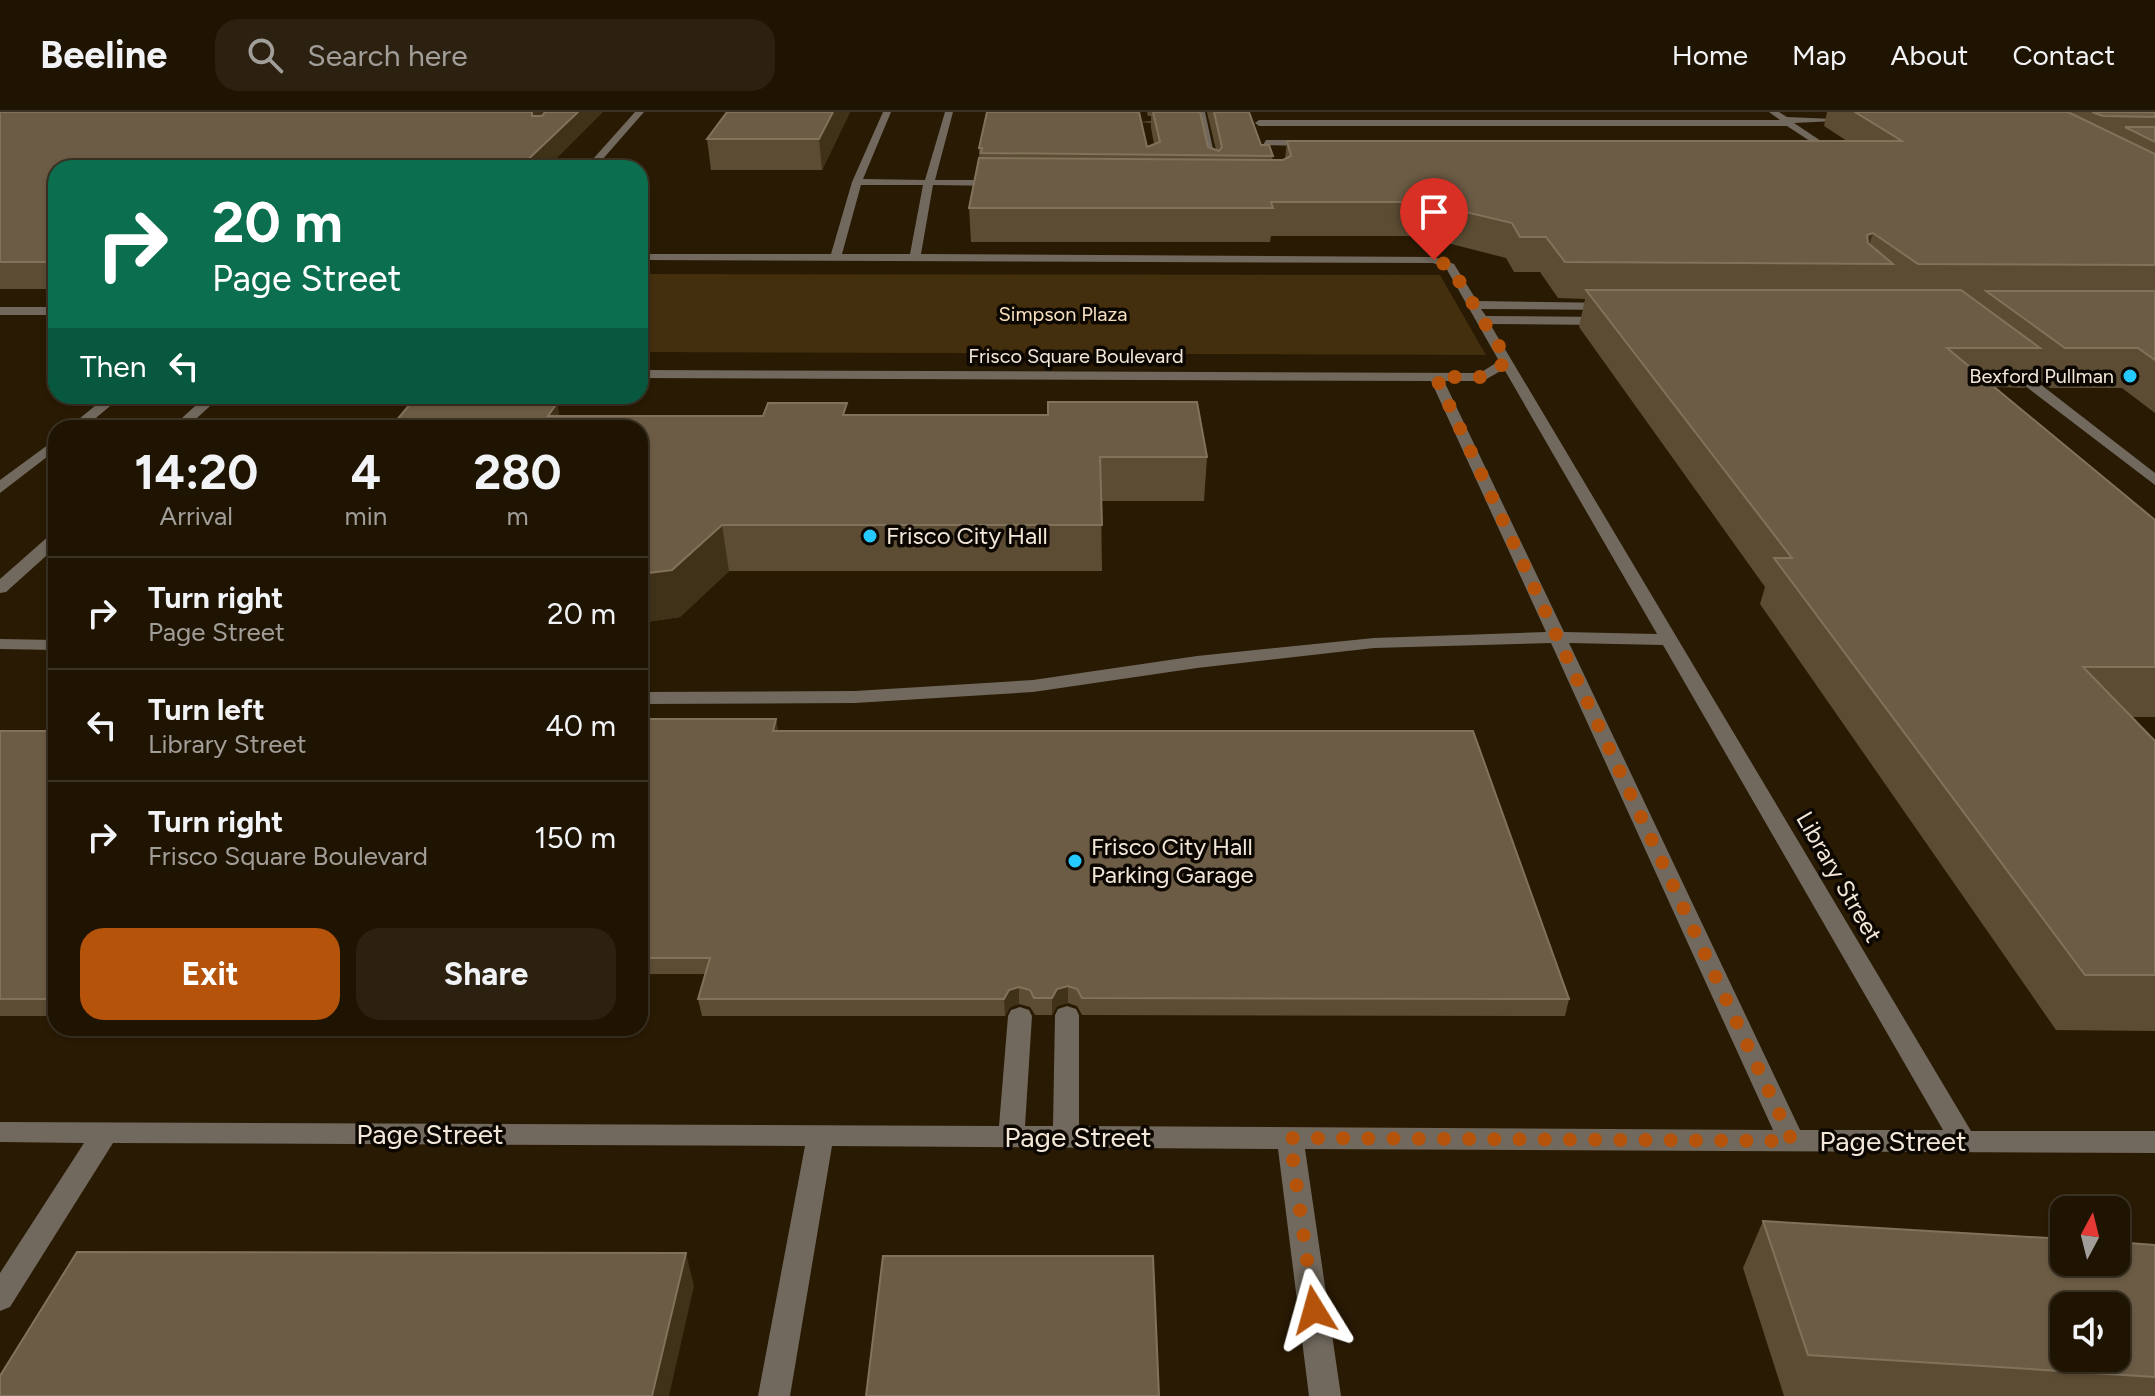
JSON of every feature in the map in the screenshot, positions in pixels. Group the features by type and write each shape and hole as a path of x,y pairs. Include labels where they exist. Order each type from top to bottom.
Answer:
{"street":[{"path":"597,160 640,112"},
{"path":"836,257 857,182 887,112"},
{"path":"648,257 915,257 929,182 949,112"},
{"path":"1255,112 1270,155"},
{"path":"1773,112 1853,166 1837,166"},
{"path":"1145,137 1141,117 1202,117 1215,170"},
{"path":"1259,123 1860,120"},
{"path":"1266,143 1329,143"},
{"path":"1803,144 1819,144"},
{"path":"857,182 1021,183"},
{"name":"Library Street","path":"915,257 1434,260 1450,266 1963,1141"},
{"path":"1478,313 1623,306"},
{"path":"0,311 48,311"},
{"path":"1478,313 1619,321"},
{"path":"1994,355 2155,480"},
{"name":"Frisco Square Boulevard","path":"648,374 1483,377 1508,361"},
{"path":"1436,377 1792,1141"},
{"path":"85,420 105,404"},
{"path":"187,420 205,404"},
{"path":"0,488 48,449"},
{"path":"0,588 48,545"},
{"path":"648,698 855,697 1018,687 1197,662 1374,643 1558,637 1670,640"},
{"path":"0,644 48,645"},
{"path":"1066,1138 1067,1015"},
{"path":"1011,1137 1020,1016"},
{"name":"Page Street","path":"0,1132 2155,1142"},
{"path":"0,1298 105,1133"},
{"path":"774,1396 820,1136"},
{"path":"1290,1138 1325,1396"}],"green space":[{"name":"Simpson Plaza","path":"648,274 1440,275 1486,355 648,352"}],"building":[{"path":"0,112 532,112 532,116 542,116 545,112 578,112 527,160 48,160 48,262 0,262"},
{"path":"727,112 833,112 819,139 707,139"},
{"path":"987,112 1139,112 1147,147 1160,142 1153,112 1200,112 1208,147 1219,151 1222,147 1214,112 1249,112 1261,145 1269,145 1273,156 981,153 982,148 979,148"},
{"path":"1855,112 2068,112 2155,154 2155,265 1918,264 1873,233 1867,235 1868,243 1893,264 1565,262 1546,237 1520,237 1512,223 1424,202 1271,202 1273,208 969,208 979,158 1283,160 1291,156 1287,141 1902,141"},
{"path":"2092,112 2155,112 2155,117 2103,116"},
{"path":"2125,127 2155,127 2155,142"},
{"path":"1586,290 1961,290 2040,348 1947,348 2155,520 2155,667 2083,667 2155,741 2155,975 2085,975 1774,558 1792,558"},
{"path":"1986,291 2155,291 2155,360 2138,348 2065,348"},
{"path":"1048,402 1197,402 1207,457 1100,457 1102,525 722,525 672,570 648,573 648,420 397,420 410,404 556,404 548,416 763,416 768,403 847,403 843,415 1048,415"},
{"name":"Frisco City Hall Parking Garage","path":"648,719 776,719 773,731 1473,731 1569,999 1082,998 1077,989 1068,986 1057,989 1052,998 1034,998 1030,990 1019,987 1009,990 1004,999 698,999 710,958 648,958"},
{"path":"0,731 48,731 48,999 0,999"},
{"path":"1763,1221 2050,1238 2050,1276 2130,1276 2130,1243 2155,1245 2155,1377 2076,1372 2130,1372 2130,1292 2050,1292 2050,1370 1808,1355"},
{"path":"77,1252 686,1253 652,1396 0,1396 0,1376"},
{"path":"883,1256 1153,1256 1159,1396 866,1396"}],"place":[{"name":"Bexford Pullman","path":"2130,376"},
{"name":"Frisco City Hall","path":"870,536"},
{"name":"Frisco City Hall Parking Garage","path":"1075,861"}],"route":[{"path":"1314,1310 1290,1138 1792,1141 1436,377 1483,377 1508,361 1450,266 1434,260"}]}
